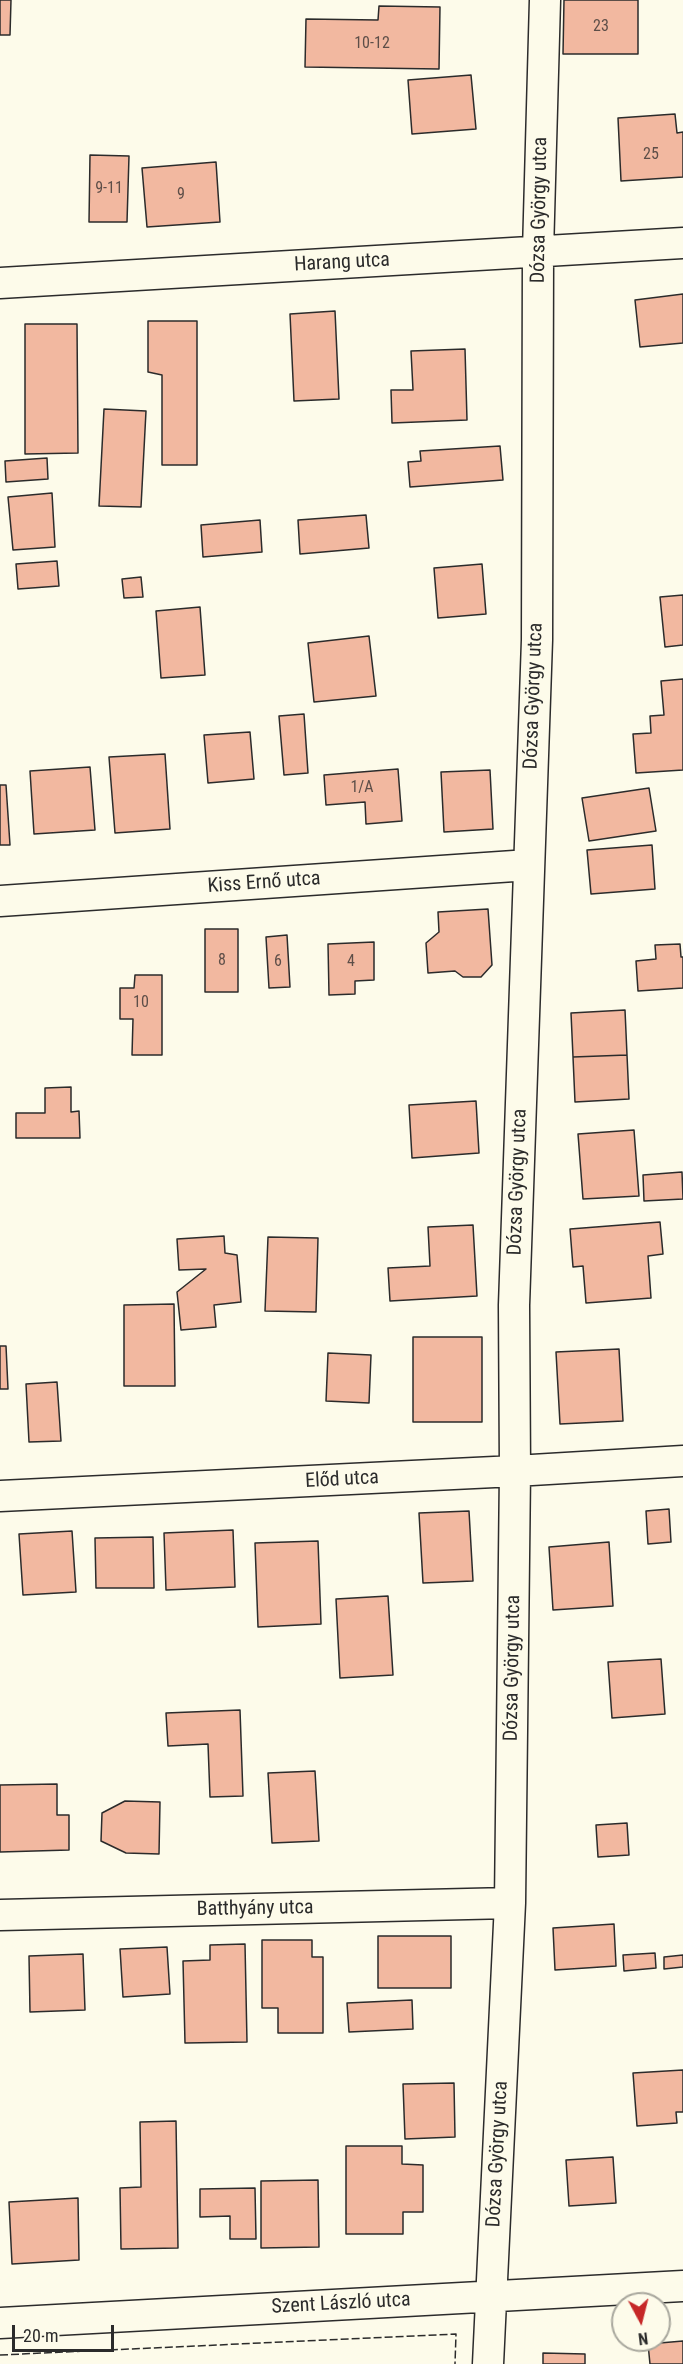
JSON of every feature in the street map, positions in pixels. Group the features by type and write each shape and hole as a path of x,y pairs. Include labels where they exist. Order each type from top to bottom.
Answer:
{"street":[{"name":"Dózsa György utca","path":"488,2364 510,1903 515,1471 514,1305 537,640 538,252 544,0"},
{"name":"Harang utca","path":"0,283 683,243"},
{"name":"Kiss Ernő utca","path":"0,901 529,865"},
{"name":"Előd utca","path":"0,1496 683,1461"},
{"name":"Batthyány utca","path":"0,1916 510,1903"},
{"name":"Szent László utca","path":"0,2323 683,2286"}],"building":[{"path":"0,0 11,0 10,35 0,35"},
{"path":"564,0 638,0 638,54 563,54"},
{"path":"379,6 440,7 439,69 305,67 306,19 378,20"},
{"path":"471,75 476,129 412,134 408,80"},
{"path":"675,114 677,133 683,132 683,177 621,181 618,118"},
{"path":"90,155 129,156 127,222 89,222"},
{"path":"216,162 220,222 147,227 142,168"},
{"path":"683,294 683,343 640,347 635,300"},
{"path":"335,311 339,399 294,401 290,314"},
{"path":"148,321 197,321 197,465 162,465 162,375 148,372"},
{"path":"25,324 77,324 78,453 25,454"},
{"path":"465,349 467,420 392,423 391,390 413,390 411,351"},
{"path":"104,409 146,411 141,507 99,506"},
{"path":"500,446 503,480 410,487 408,462 421,461 420,451"},
{"path":"47,458 48,479 6,482 5,461"},
{"path":"52,493 55,547 13,550 8,497"},
{"path":"366,515 369,548 300,554 298,520"},
{"path":"260,520 262,552 203,557 201,525"},
{"path":"57,561 59,586 18,589 16,564"},
{"path":"482,564 486,614 438,618 434,568"},
{"path":"141,577 143,597 124,598 122,579"},
{"path":"683,595 683,645 665,647 660,597"},
{"path":"200,607 205,675 161,678 156,611"},
{"path":"369,636 376,696 314,702 308,643"},
{"path":"683,679 683,770 636,773 633,734 651,733 650,716 664,715 661,681"},
{"path":"304,714 308,773 284,775 279,716"},
{"path":"250,732 254,779 208,783 204,735"},
{"path":"165,754 170,829 115,833 109,757"},
{"path":"90,767 95,830 34,834 30,771"},
{"path":"398,769 402,821 366,824 365,802 326,805 324,775"},
{"path":"490,770 493,829 444,832 441,772"},
{"path":"0,785 6,785 10,845 0,845"},
{"path":"649,788 656,831 589,841 582,798"},
{"path":"652,845 655,889 591,894 587,850"},
{"path":"488,909 492,965 481,977 463,977 455,971 428,973 426,943 439,932 438,912"},
{"path":"205,929 238,929 238,992 205,992"},
{"path":"287,935 290,987 269,988 266,937"},
{"path":"374,942 374,980 355,981 355,994 329,995 328,944"},
{"path":"680,944 681,957 683,957 683,988 638,991 636,961 656,959 655,945"},
{"path":"135,975 162,975 162,1055 132,1055 133,1019 120,1019 120,988 134,988"},
{"path":"625,1010 627,1055 573,1057 571,1013"},
{"path":"627,1055 629,1099 575,1102 573,1057"},
{"path":"71,1087 71,1112 79,1111 80,1138 16,1138 16,1113 45,1113 45,1088"},
{"path":"476,1101 479,1153 412,1158 409,1105"},
{"path":"634,1130 639,1196 583,1199 578,1134"},
{"path":"682,1172 683,1199 644,1201 643,1175"},
{"path":"660,1222 663,1254 648,1256 651,1298 586,1303 583,1266 573,1267 570,1229"},
{"path":"473,1225 477,1296 390,1301 388,1268 430,1266 428,1227"},
{"path":"224,1236 225,1253 237,1255 241,1302 214,1305 216,1327 181,1330 177,1292 206,1269 179,1270 177,1239"},
{"path":"268,1237 318,1238 316,1312 265,1311"},
{"path":"174,1304 175,1386 124,1386 124,1305"},
{"path":"413,1337 482,1337 482,1422 413,1422"},
{"path":"0,1346 6,1346 8,1389 0,1389"},
{"path":"619,1349 623,1421 560,1424 556,1352"},
{"path":"328,1353 371,1355 369,1403 326,1401"},
{"path":"57,1382 61,1441 29,1442 26,1384"},
{"path":"669,1509 671,1542 648,1544 646,1511"},
{"path":"469,1511 473,1581 423,1583 419,1513"},
{"path":"233,1530 235,1587 166,1590 164,1533"},
{"path":"72,1531 76,1592 23,1595 19,1534"},
{"path":"153,1537 154,1588 96,1588 95,1538"},
{"path":"318,1541 321,1624 258,1627 255,1543"},
{"path":"609,1542 613,1606 553,1610 549,1547"},
{"path":"388,1596 393,1675 340,1678 336,1599"},
{"path":"661,1659 665,1714 612,1718 608,1662"},
{"path":"240,1710 243,1796 210,1797 208,1744 168,1746 166,1713"},
{"path":"315,1771 319,1841 272,1843 268,1773"},
{"path":"57,1784 57,1815 69,1815 69,1850 0,1852 0,1785"},
{"path":"125,1801 160,1802 159,1854 126,1853 101,1841 102,1813"},
{"path":"627,1823 629,1855 598,1857 596,1825"},
{"path":"614,1924 616,1966 555,1970 553,1928"},
{"path":"378,1936 451,1936 451,1988 378,1988"},
{"path":"262,1940 312,1940 312,1957 323,1957 323,2033 278,2033 278,2008 262,2008"},
{"path":"245,1944 247,2042 185,2043 183,1961 210,1960 210,1945"},
{"path":"167,1947 170,1994 123,1997 120,1949"},
{"path":"655,1953 656,1968 624,1971 623,1955"},
{"path":"83,1954 85,2010 30,2012 29,1956"},
{"path":"683,1955 683,1967 664,1969 664,1957"},
{"path":"412,2000 413,2029 349,2032 347,2003"},
{"path":"683,2070 683,2112 676,2112 677,2123 637,2126 633,2073"},
{"path":"454,2083 455,2137 405,2139 403,2084"},
{"path":"176,2121 178,2248 121,2249 120,2188 141,2187 140,2122"},
{"path":"346,2146 402,2146 402,2164 423,2165 423,2212 403,2212 403,2234 346,2234"},
{"path":"613,2157 616,2203 569,2206 566,2160"},
{"path":"318,2180 319,2247 261,2248 261,2181"},
{"path":"255,2188 256,2239 230,2239 230,2216 200,2217 200,2189"},
{"path":"78,2198 79,2260 12,2264 9,2202"},
{"path":"683,2341 683,2364 650,2364 649,2352 671,2352 671,2342"},
{"path":"543,2353 585,2354 585,2364 543,2364"}],"fence":[{"path":"0,2355 456,2334 455,2364"}]}
